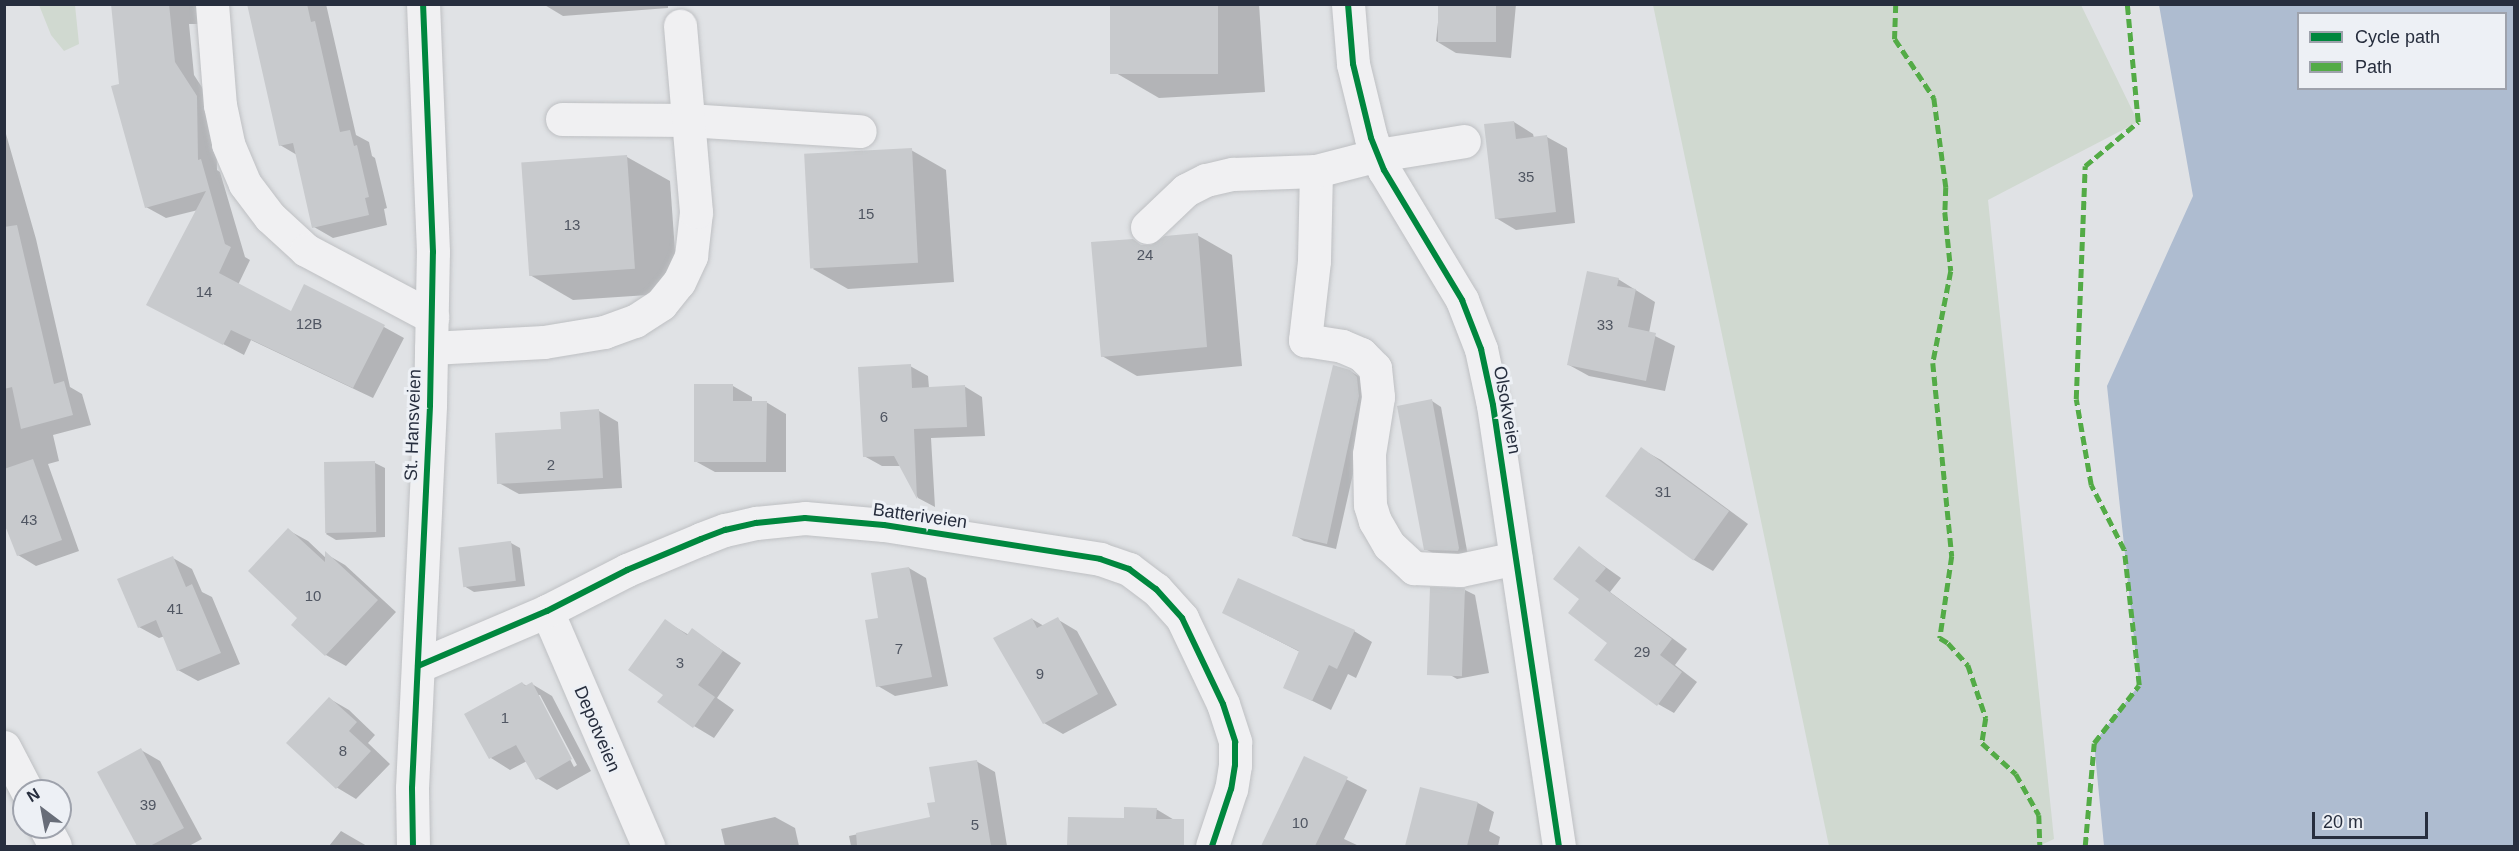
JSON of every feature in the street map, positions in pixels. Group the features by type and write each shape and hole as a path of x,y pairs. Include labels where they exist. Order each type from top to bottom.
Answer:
{"street":[{"path":"212,4 220,105 228,144 245,184 270,217 306,250 432,332 544,342 604,332 635,321 661,304 680,282 691,256 696,212 680,26"},
{"name":"St. Hansveien","path":"413,846 412,788 432,332 433,252 423,4"},
{"name":"Olsokveien","path":"1348,4 1354,73 1360,101 1378,155 1473,324 1493,405 1559,846"},
{"path":"562,119 688,120 860,131"},
{"path":"1147,227 1186,190 1206,180 1233,174 1316,171 1378,155 1464,141"},
{"path":"1316,171 1314,261 1305,340 1342,346 1360,354 1375,368 1378,397 1369,454 1370,505 1375,520 1389,545 1400,558 1414,568 1460,570 1516,558"},
{"name":"Batteriveien","path":"418,666 547,611 627,570 725,530 756,523 805,518 884,525 1100,559 1129,569 1156,589 1182,618 1223,704 1235,742 1235,765 1231,789 1212,846"},
{"name":"Depotveien","path":"547,611 648,846"},
{"path":"4,747 21,779"}],"shaded area":[{"path":"39,5 75,5 79,44 64,51 51,35"},
{"path":"1653,5 2081,5 2138,122 1988,200 2054,839 2039,846 1829,846"}],"water":[{"path":"2159,5 2514,5 2514,846 2104,846 2094,743 2139,685 2107,386 2193,196"}],"building":[{"path":"111,4 169,4 175,62 197,96 198,160 201,159 225,244 231,247 219,273 291,311 304,284 385,325 353,388 231,330 223,345 146,305 206,191 145,208 111,86 119,84"},
{"path":"247,4 307,4 311,22 315,21 340,132 350,130 354,146 357,145 369,197 365,198 369,215 312,228 293,143 279,146"},
{"path":"1110,4 1218,4 1218,74 1110,74"},
{"path":"1438,4 1496,4 1496,42 1438,42"},
{"path":"1514,121 1516,139 1547,135 1556,212 1495,219 1484,124"},
{"path":"912,148 918,263 810,268 804,154"},
{"path":"627,155 635,269 529,276 521,162"},
{"path":"17,225 54,384 64,381 73,415 21,429 12,387 4,389 4,227"},
{"path":"1198,233 1207,347 1101,357 1091,242 1133,239 1141,245 1151,245 1165,236"},
{"path":"1587,271 1619,278 1617,286 1636,289 1628,327 1656,333 1646,381 1567,365"},
{"path":"911,364 912,388 965,385 967,427 914,429 917,499 894,456 863,457 858,367"},
{"path":"1333,365 1350,370 1357,377 1359,396 1327,544 1292,536"},
{"path":"694,384 733,384 733,401 767,401 766,462 694,462"},
{"path":"1432,399 1458,551 1424,550 1397,406"},
{"path":"599,409 603,478 497,484 495,433 561,429 560,412"},
{"path":"1641,447 1729,511 1693,560 1605,496"},
{"path":"33,459 62,540 17,556 4,523 4,469"},
{"path":"375,461 376,532 325,533 324,462"},
{"path":"288,528 325,562 325,551 378,600 325,656 291,625 297,618 248,571"},
{"path":"511,541 516,581 463,587 458,547"},
{"path":"1579,546 1606,568 1595,581 1672,639 1660,655 1682,672 1657,706 1594,660 1607,643 1568,613 1579,599 1553,579"},
{"path":"173,556 186,587 192,584 221,653 177,671 156,620 138,628 117,579"},
{"path":"909,567 932,677 876,687 865,620 878,618 871,573"},
{"path":"1238,578 1355,630 1337,669 1329,665 1312,701 1283,688 1299,651 1222,613"},
{"path":"1430,587 1465,588 1462,676 1427,675"},
{"path":"1058,617 1098,694 1043,724 993,638 1032,618 1037,628"},
{"path":"665,619 687,635 692,628 723,651 698,685 715,697 693,728 657,702 663,695 628,670"},
{"path":"522,682 525,686 532,682 572,759 536,780 516,745 489,759 464,714"},
{"path":"329,697 357,722 349,731 371,751 336,789 286,743"},
{"path":"141,748 184,828 150,846 137,846 97,772"},
{"path":"1304,756 1348,777 1315,846 1261,846"},
{"path":"977,760 991,846 857,846 856,833 930,817 927,803 935,802 929,767"},
{"path":"1420,787 1478,802 1467,846 1405,846"},
{"path":"1124,807 1157,808 1156,819 1184,819 1184,846 1067,846 1068,817 1124,818"}],"marked path":[{"path":"1896,4 1895,39 1934,98 1946,187 1945,212 1951,271 1933,363 1952,556 1940,638 1948,643 1968,665 1986,718 1982,743 2016,774 2039,815 2040,846"},
{"path":"2085,846 2094,743 2139,685 2124,550 2091,485 2076,399 2085,166 2138,122 2127,4"}],"cycle path":[{"path":"413,846 412,788 430,405 433,252 423,4"},
{"path":"1348,4 1353,64 1371,138 1384,170 1462,300 1481,349 1493,405 1559,846"},
{"path":"418,666 547,611 627,570 725,530 756,523 805,518 884,525 1100,559 1129,569 1156,589 1182,618 1223,704 1235,742 1235,765 1231,789 1212,846"}]}
